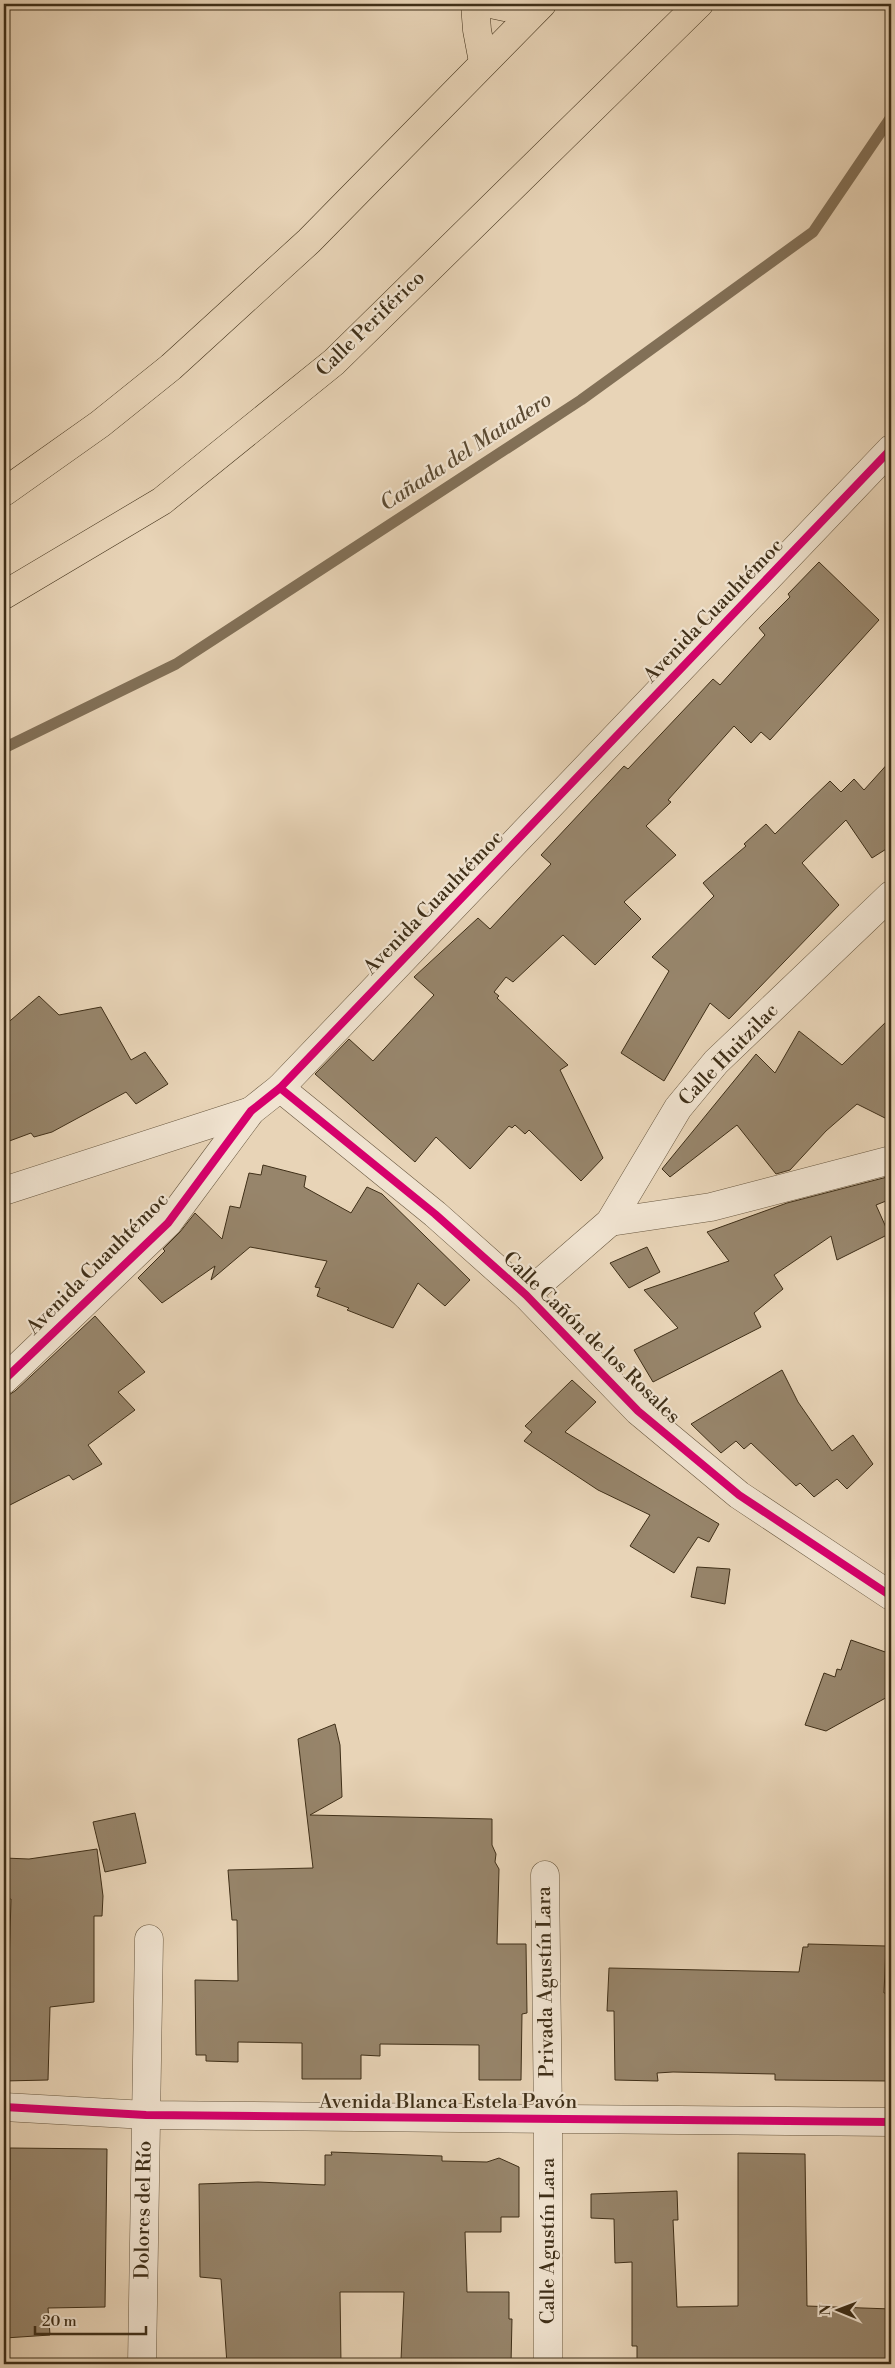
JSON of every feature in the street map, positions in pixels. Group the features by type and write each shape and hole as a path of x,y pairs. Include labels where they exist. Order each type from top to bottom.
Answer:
{"highway":[{"path":"475,4 477,30 483,62"},
{"path":"491,4 505,7 527,4"},
{"path":"4,492 100,424 185,354 309,241 542,4"},
{"name":"Calle Periférico","path":"4,595 162,501 334,362 699,4"}],"street":[{"name":"Avenida Cuauhtémoc","path":"4,1380 168,1223 251,1111 280,1088 891,449"},
{"name":"Calle Huitzilac","path":"526,1295 610,1222 678,1108 716,1062 891,895"},
{"name":"Calle Cañón de los Rosales","path":"280,1088 428,1207 526,1295 638,1411 738,1496 891,1596"},
{"path":"4,1191 251,1111"},
{"path":"610,1222 711,1208 891,1160"},
{"name":"Privada Agustín Lara","path":"545,1875 548,2119"},
{"name":"Dolores del Río","path":"142,2364 149,1939"},
{"name":"Avenida Blanca Estela Pavón","path":"4,2108 146,2115 891,2122"},
{"name":"Calle Agustín Lara","path":"548,2119 548,2364"}],"building":[{"path":"819,562 879,620 770,740 761,732 751,743 734,726 668,800 671,802 646,826 676,855 624,902 641,919 595,965 563,935 513,982 506,977 494,992 499,996 497,998 568,1065 560,1070 603,1158 581,1181 529,1130 525,1134 515,1125 512,1128 509,1126 470,1169 436,1137 415,1162 315,1074 349,1039 373,1061 434,995 414,977 478,918 490,929 551,864 541,855 624,766 628,769 713,679 720,685 765,635 759,628 790,597 788,594"},
{"path":"891,760 891,846 872,858 846,820 802,863 839,905 729,1019 710,1003 664,1081 621,1053 669,971 652,957 714,896 703,883 746,846 744,844 766,824 775,834 830,781 841,792 854,779 864,790"},
{"path":"39,996 59,1015 101,1007 131,1060 145,1052 168,1084 136,1104 126,1092 52,1132 34,1137 31,1133 4,1143 4,1026"},
{"path":"891,1017 891,1121 857,1104 826,1131 790,1170 776,1174 737,1125 670,1177 662,1169 756,1054 775,1073 799,1031 842,1065"},
{"path":"263,1165 306,1176 304,1187 351,1213 367,1187 382,1194 470,1280 445,1306 418,1283 393,1328 317,1296 320,1288 315,1287 327,1261 250,1247 211,1280 215,1266 162,1303 138,1278 165,1251 163,1249 195,1213 222,1239 230,1206 240,1208 249,1173 261,1175"},
{"path":"891,1176 891,1199 876,1205 889,1234 837,1260 831,1236 774,1275 783,1289 754,1313 761,1327 653,1382 634,1350 678,1328 644,1290 729,1261 707,1232 787,1203"},
{"path":"647,1247 660,1272 629,1288 610,1263"},
{"path":"95,1316 145,1372 118,1392 135,1410 88,1445 102,1464 73,1480 69,1475 4,1508 4,1398 15,1391"},
{"path":"782,1370 798,1402 832,1451 853,1435 873,1464 847,1489 837,1479 814,1497 800,1483 796,1486 751,1443 744,1449 736,1441 721,1453 691,1424"},
{"path":"572,1380 596,1402 565,1432 719,1524 709,1542 698,1537 674,1573 630,1546 650,1515 598,1490 524,1441 532,1432 525,1426"},
{"path":"697,1567 730,1569 725,1604 691,1597"},
{"path":"851,1640 891,1654 891,1695 826,1731 805,1725 824,1673 835,1677 837,1669 841,1670"},
{"path":"335,1724 340,1745 342,1797 310,1815 492,1819 492,1845 496,1854 495,1862 499,1869 497,1944 526,1944 527,2013 522,2014 521,2080 479,2080 479,2045 380,2044 380,2056 361,2055 361,2079 302,2079 302,2043 238,2042 238,2062 206,2061 206,2055 196,2055 195,1980 238,1981 237,1920 232,1920 228,1870 313,1868 298,1739"},
{"path":"135,1813 146,1863 105,1872 93,1822"},
{"path":"97,1849 103,1896 102,1916 94,1916 94,2002 50,2007 48,2080 4,2081 4,1968 9,1968 11,1899 4,1899 4,1858 29,1859"},
{"path":"808,1944 886,1946 884,1993 889,1993 890,2081 775,2080 775,2074 673,2072 657,2073 658,2081 615,2080 614,2011 607,2011 609,1968 799,1972 803,1947 808,1947"},
{"path":"10,2148 107,2149 105,2307 48,2308 50,2335 5,2338 8,2242 4,2242 4,2180 10,2180"},
{"path":"331,2152 442,2156 442,2161 487,2162 499,2158 519,2167 519,2217 501,2217 501,2232 465,2232 467,2292 509,2292 509,2319 512,2319 511,2364 432,2364 432,2361 401,2360 404,2292 340,2292 341,2364 302,2364 302,2361 227,2364 221,2279 200,2277 199,2184 258,2182 325,2185 325,2155 332,2155"},
{"path":"738,2153 805,2154 807,2306 891,2309 891,2364 637,2364 637,2346 632,2346 632,2262 615,2263 614,2219 591,2218 591,2194 677,2191 678,2220 673,2220 677,2307 738,2306"}],"waterway":[{"name":"Cañada del Matadero","path":"4,748 176,664 581,400 813,232 891,117"}],"cycle path":[{"path":"4,1380 168,1223 251,1111 280,1088 891,449"},
{"path":"280,1088 435,1214 526,1295 638,1411 739,1495 891,1596"},
{"path":"4,2107 146,2115 891,2122"}]}
